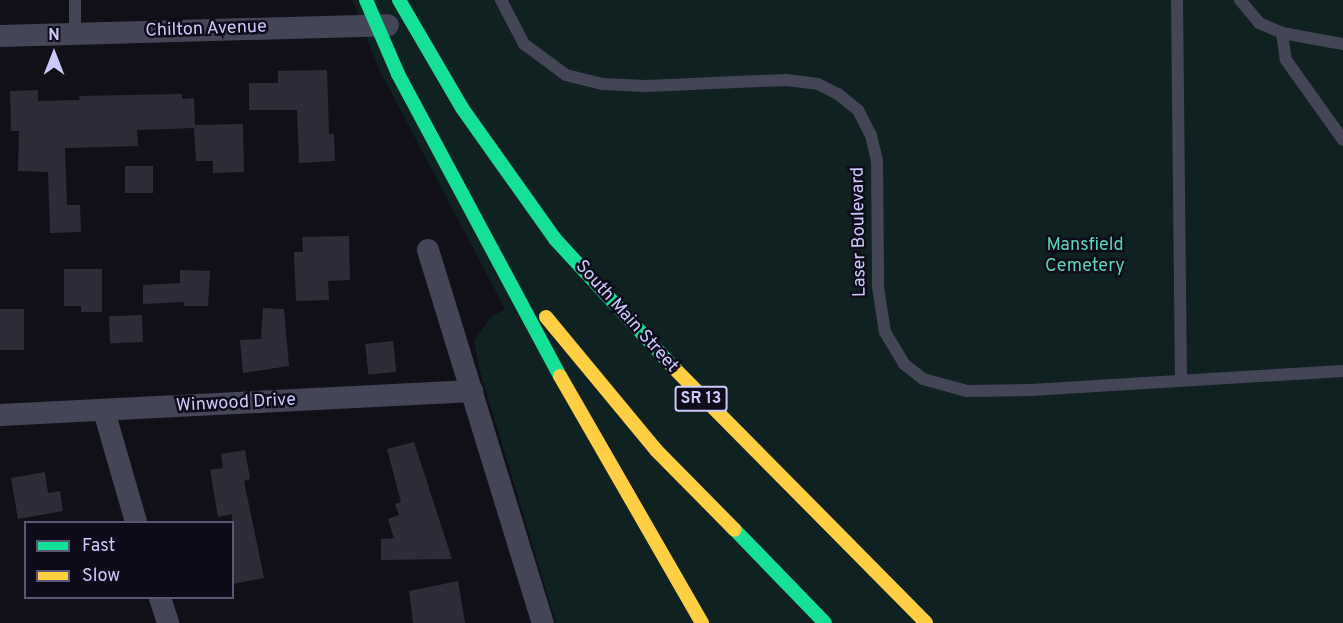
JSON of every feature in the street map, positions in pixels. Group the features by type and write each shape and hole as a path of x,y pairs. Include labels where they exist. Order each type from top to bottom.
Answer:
{"highway":[{"path":"366,0 425,126 477,218 524,315 702,623"},
{"name":"South Main Street","path":"399,0 462,108 555,239 715,413 926,623"},
{"path":"477,218 546,316 615,405 825,623"}],"street":[{"name":"Chilton Avenue","path":"0,36 377,26 411,23"},
{"path":"428,250 543,623"},
{"name":"Winwood Drive","path":"0,415 472,392"},
{"path":"104,411 136,521"},
{"path":"161,599 168,623"}],"lane":[{"path":"75,0 75,34"},
{"name":"Laser Boulevard","path":"501,0 524,44 566,75 603,84 646,86 786,80 818,84 838,94 858,110 871,135 877,160 878,287 885,332 904,364 923,379 967,391 1030,390 1181,378 1343,371"},
{"path":"1177,0 1181,378"},
{"path":"1240,0 1259,23 1282,33 1343,44"},
{"path":"1282,33 1286,60 1343,140"}],"green space":[{"name":"Mansfield Cemetery","path":"352,0 1343,0 1343,623 556,623 479,368 474,340 490,318 505,309 379,69"}],"building":[{"path":"327,70 329,134 334,134 335,161 299,163 297,110 249,110 249,83 278,83 278,71"},
{"path":"38,90 38,101 80,100 79,96 182,94 182,99 194,98 195,125 243,124 244,172 213,173 213,161 196,161 194,128 137,130 138,146 65,148 67,205 80,205 81,232 50,233 48,172 18,171 19,131 11,131 10,91"},
{"path":"125,166 153,166 153,193 125,193"},
{"path":"349,236 350,280 328,281 329,300 296,301 294,252 303,252 302,237"},
{"path":"64,269 102,269 102,312 81,312 81,306 64,306"},
{"path":"180,270 210,271 208,306 184,306 184,302 143,304 143,285 180,283"},
{"path":"263,308 284,309 289,366 243,373 240,340 261,339"},
{"path":"0,309 24,309 24,350 0,350"},
{"path":"142,315 143,342 110,343 109,316"},
{"path":"393,341 396,372 368,375 365,344"},
{"path":"414,442 452,559 381,560 381,539 394,538 388,519 399,515 395,504 401,502 387,449"},
{"path":"245,450 250,479 244,481 264,578 234,584 234,521 232,521 232,514 218,517 210,470 223,468 221,454"},
{"path":"45,472 48,493 60,491 63,511 18,519 11,478"},
{"path":"458,581 465,623 413,623 409,591"}],"traffic: fast":[{"path":"366,0 398,74 560,376"},
{"path":"399,0 462,108 555,239 672,366"},
{"path":"735,530 825,623"}],"traffic: slow":[{"path":"546,317 656,450 735,530"},
{"path":"672,366 926,623"},
{"path":"560,376 702,623"}]}
